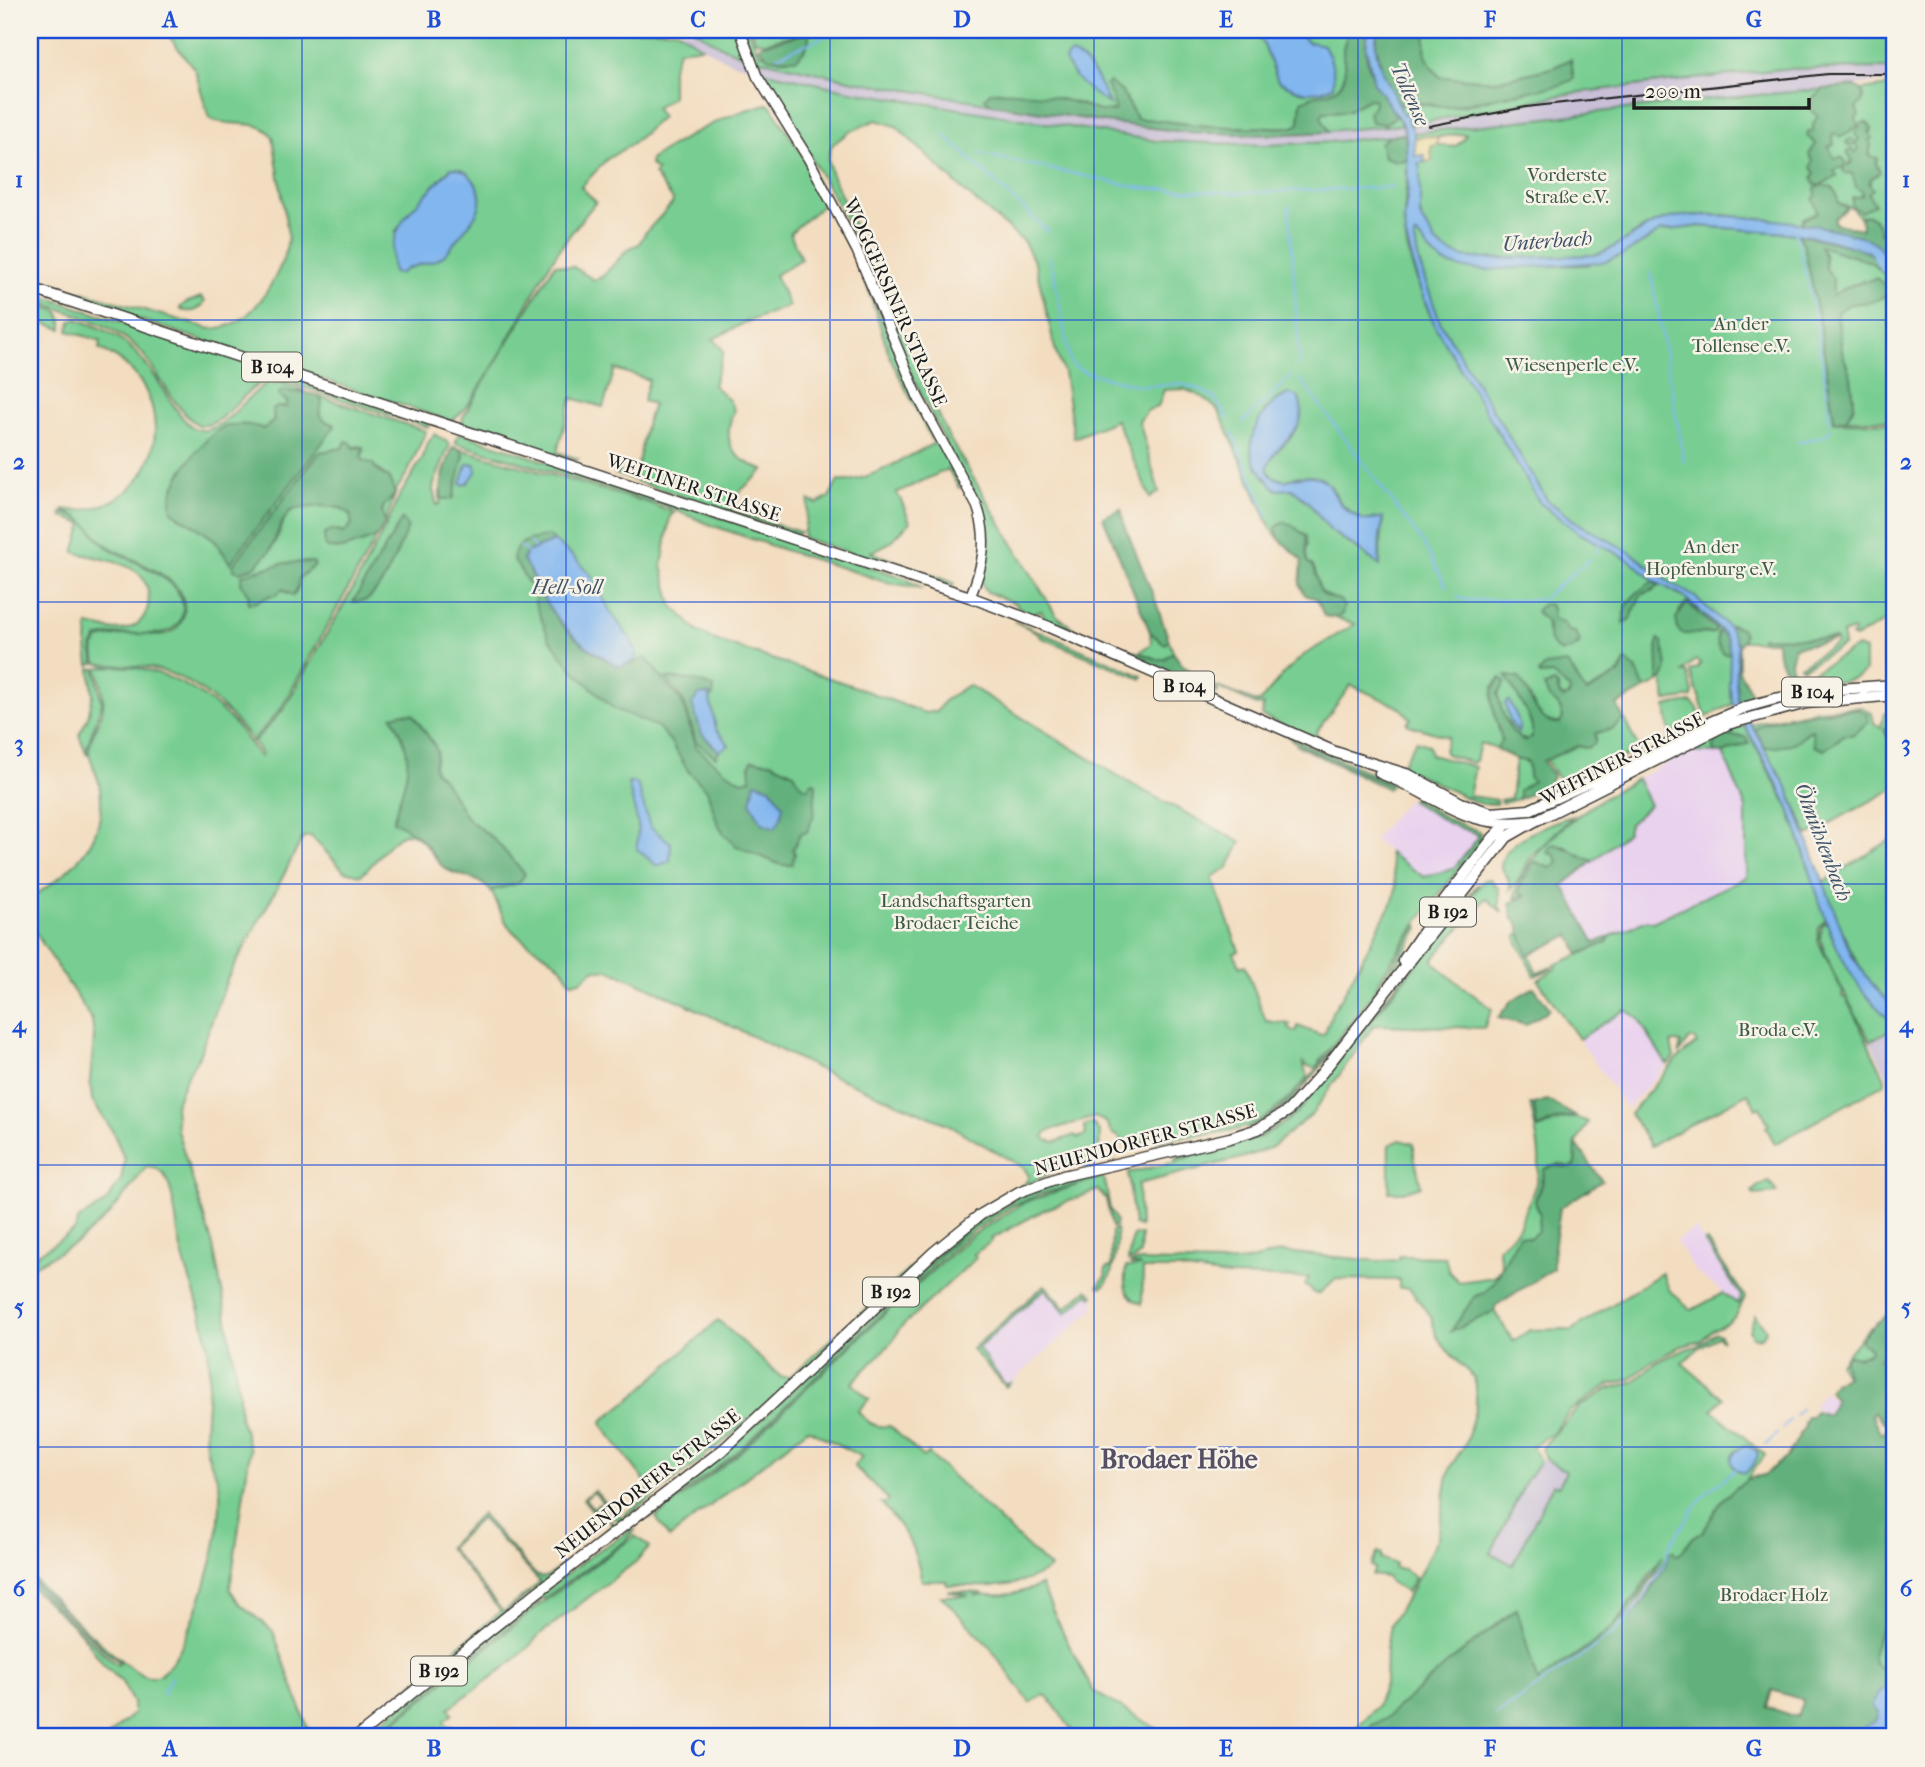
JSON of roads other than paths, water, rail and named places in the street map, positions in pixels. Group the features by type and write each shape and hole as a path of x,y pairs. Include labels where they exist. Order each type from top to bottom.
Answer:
{"main road":[{"name":"WOGGERSINER STRASSE","path":"740,30 755,71 858,251 918,397 976,506 984,533 984,553 970,597"},
{"name":"WEITINER STRASSE","path":"30,288 970,597 1049,627 1335,752 1415,789 1459,813 1485,822 1507,824 1535,821 1735,717"},
{"name":"WEITINER STRASSE","path":"1335,752 1409,775 1461,803 1483,811 1496,813 1529,810 1645,757 1706,724 1749,712 1878,691 1895,685"},
{"name":"WEITINER STRASSE","path":"1878,691 1895,695"},
{"name":"NEUENDORFER STRASSE","path":"1479,864 1490,842 1507,824 1529,810"},
{"path":"1496,813 1507,824 1507,837"},
{"name":"NEUENDORFER STRASSE","path":"357,1737 545,1586 725,1448 968,1223 1000,1202 1042,1183 1094,1168 1230,1138 1271,1122 1288,1111 1390,986 1426,924 1507,837 1535,821"},
{"path":"1485,822 1490,842"}],"water":[{"path":"1255,30 1296,30 1308,42 1324,45 1332,64 1333,86 1305,92 1278,81"},
{"path":"1368,30 1378,30 1376,41 1379,63 1403,115 1408,113 1407,119 1414,133 1415,156 1424,155 1425,162 1418,163 1420,216 1436,243 1447,251 1463,257 1486,259 1594,255 1665,220 1693,215 1718,215 1778,220 1837,230 1875,243 1882,251 1884,267 1868,251 1829,240 1798,234 1700,226 1661,231 1626,253 1605,262 1485,270 1461,268 1445,263 1435,257 1416,234 1414,236 1419,263 1440,322 1547,500 1576,522 1633,554 1667,581 1695,597 1729,627 1738,645 1738,702 1788,789 1852,956 1876,989 1895,1008 1895,1023 1872,1003 1854,979 1840,953 1783,795 1733,704 1729,685 1730,652 1727,639 1680,594 1655,582 1631,561 1579,533 1540,503 1436,328 1420,289 1406,237 1406,135 1403,125 1374,83 1366,48"},
{"path":"1070,54 1077,56 1089,67 1109,104 1089,90 1072,73 1065,59"},
{"path":"451,168 464,171 474,181 479,189 478,211 443,257 399,274 393,273 392,255 400,226"},
{"path":"1289,394 1298,396 1301,419 1267,469 1271,476 1284,481 1315,476 1323,479 1346,509 1357,517 1369,520 1383,517 1379,543 1380,566 1331,531 1308,502 1292,489 1277,490 1256,465 1251,449 1260,419 1269,407"},
{"path":"467,464 475,464 476,472 468,483 463,485 461,484"},
{"name":"Hell-Soll","path":"554,541 591,575 611,613 631,640 637,654 632,662 620,667 598,654 570,632 547,604 523,560 527,552"},
{"path":"709,694 716,729 729,745 719,751 702,734 692,704 699,695"},
{"path":"1509,701 1518,721 1518,733 1510,721 1505,703"},
{"path":"755,782 770,787 783,805 775,828 762,823 751,803"},
{"path":"628,783 637,783 650,827 671,843 670,861 657,866 637,849 638,824"},
{"path":"1747,1446 1756,1450 1758,1455 1753,1466 1745,1473 1734,1468 1731,1460 1736,1451"},
{"path":"1892,1678 1895,1680 1895,1737 1859,1737 1863,1735 1865,1726 1876,1720 1878,1713 1872,1707 1880,1692 1891,1684"}],"waterway":[{"path":"777,56 841,30"},
{"path":"943,134 1049,232"},
{"path":"981,154 1141,188 1239,193 1392,187"},
{"path":"1289,207 1300,366"},
{"path":"1795,233 1798,242"},
{"path":"1799,245 1807,281"},
{"name":"Unterbach","path":"1878,255 1884,267 1895,276"},
{"path":"1049,256 1070,361 1075,367 1140,386 1181,384 1201,390 1214,398 1229,419"},
{"path":"1651,273 1671,385"},
{"path":"1808,284 1815,317"},
{"path":"1816,322 1821,357"},
{"path":"1822,360 1827,394"},
{"path":"1243,422 1291,376"},
{"path":"1301,380 1424,544 1446,586"},
{"path":"1672,388 1677,423"},
{"path":"1827,398 1830,422"},
{"path":"1678,424 1684,462"},
{"path":"1797,442 1825,436 1831,428"},
{"path":"1232,432 1268,517"},
{"path":"530,542 534,548"},
{"path":"1596,553 1599,544"},
{"path":"520,546 527,552"},
{"path":"1457,597 1466,600 1541,600 1590,559"},
{"path":"1888,1104 1895,1114"},
{"path":"1795,1416 1801,1408"},
{"path":"1782,1429 1790,1420"},
{"path":"1766,1445 1777,1433"},
{"path":"1496,1716 1615,1632 1635,1610 1654,1582 1667,1558 1668,1548 1694,1508 1706,1493 1735,1470"},
{"path":"165,1695 163,1692 172,1676"}],"railway":[{"path":"1429,126 1526,107 1828,74 1895,74"}],"district":[{"name":"Brodaer Höhe","path":"1179,1459"}],"water label":[{"name":"Tollense","path":"1410,94"},
{"name":"Ölmühlenbach","path":"1823,842"}],"park label":[{"name":"Vorderste Straße e.V.","path":"1567,185"},
{"name":"An der Tollense e.V.","path":"1741,334"},
{"name":"Wiesenperle e.V.","path":"1572,364"},
{"name":"An der Hopfenburg e.V.","path":"1711,557"},
{"name":"Landschaftsgarten Brodaer Teiche","path":"956,911"},
{"name":"Broda e.V.","path":"1778,1029"},
{"name":"Brodaer Holz","path":"1774,1594"}]}
